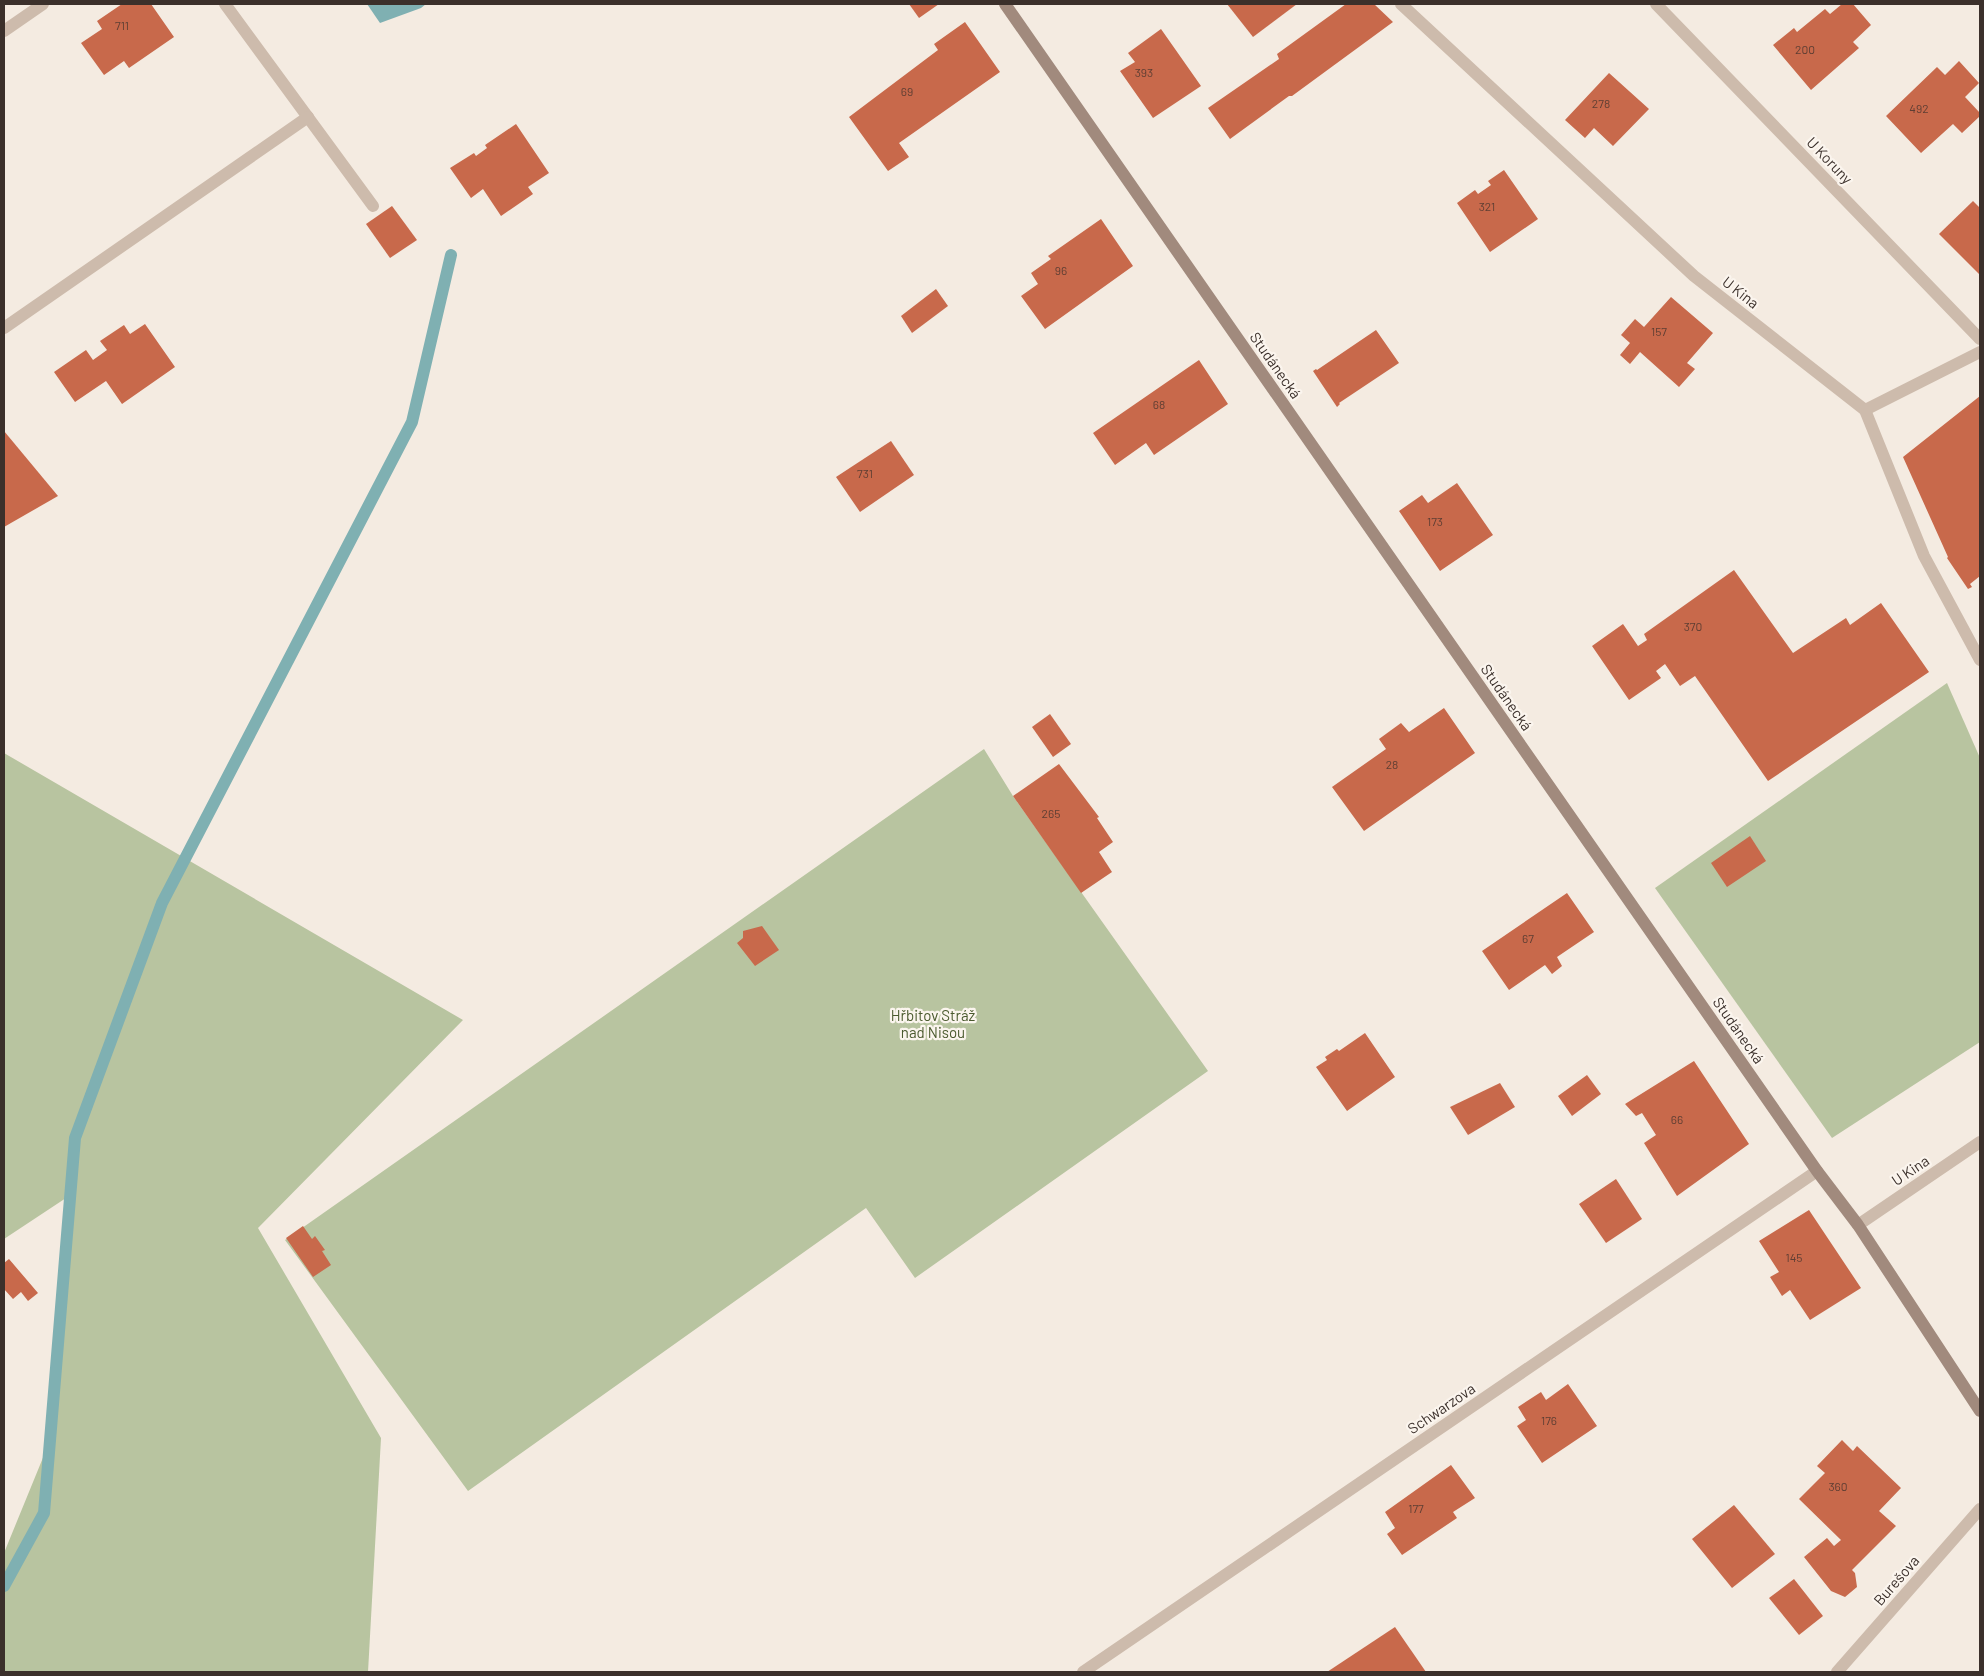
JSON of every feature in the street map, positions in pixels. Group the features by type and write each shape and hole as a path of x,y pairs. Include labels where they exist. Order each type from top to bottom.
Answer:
{"street":[{"path":"4,31 43,4"},
{"path":"225,4 373,206"},
{"name":"Studánecká","path":"1005,4 1817,1171 1858,1225 1980,1411"},
{"name":"U Kina","path":"1401,4 1694,276 1865,410 1924,556 1980,660"},
{"name":"U Koruny","path":"1656,4 1980,339"},
{"path":"4,328 308,117"},
{"path":"1865,410 1980,352"},
{"name":"U Kina","path":"1858,1225 1980,1142"},
{"name":"Schwarzova","path":"1083,1672 1817,1171"},
{"name":"Burešova","path":"1837,1672 1980,1509"}],"green space":[{"path":"1947,683 1980,758 1980,1042 1832,1138 1655,888"},
{"name":"Hřbitov Stráž nad Nisou","path":"984,749 1013,796 1208,1071 915,1278 866,1208 468,1491 285,1240"},
{"path":"4,753 463,1020 258,1228 381,1438 368,1672 4,1672 4,1553 49,1443 66,1198 4,1239"}],"water":[{"path":"367,4 426,4 421,8 380,23"}],"building":[{"path":"122,4 151,4 174,37 129,68 124,61 104,75 81,43 102,29 97,21"},
{"path":"909,4 939,4 919,18"},
{"path":"1227,4 1297,4 1253,37"},
{"path":"1346,4 1374,4 1393,22 1230,139 1208,108 1279,59 1277,54"},
{"path":"1842,4 1853,4 1871,25 1853,42 1859,48 1811,90 1773,45 1794,28 1797,32 1825,9 1830,14"},
{"path":"965,22 1000,72 899,143 909,157 888,171 849,117 938,50 934,44"},
{"path":"1161,29 1201,86 1153,118 1120,71 1135,62 1128,53"},
{"path":"1959,61 1979,83 1965,97 1980,113 1980,116 1962,133 1953,124 1921,153 1886,116 1937,67 1945,75"},
{"path":"1609,73 1649,109 1613,146 1594,128 1585,138 1565,120"},
{"path":"516,124 549,173 528,187 533,194 501,216 483,189 471,198 450,168 474,153 476,156 487,148 485,145"},
{"path":"1504,170 1538,219 1490,252 1457,203 1475,190 1478,194 1491,185 1488,181"},
{"path":"1973,201 1980,208 1980,275 1939,234"},
{"path":"392,206 417,240 390,258 366,224"},
{"path":"1101,219 1133,266 1045,329 1021,296 1038,284 1031,273 1051,259 1048,256"},
{"path":"936,289 948,306 912,333 901,316"},
{"path":"1671,297 1713,333 1687,363 1695,369 1679,387 1640,352 1630,364 1620,355 1630,343 1621,335 1635,319 1644,327"},
{"path":"145,324 175,367 122,404 106,381 75,402 54,372 86,350 93,360 107,350 100,341 124,325 130,334"},
{"path":"1376,330 1399,363 1339,403 1337,407 1313,371"},
{"path":"1199,360 1228,404 1154,455 1146,443 1115,465 1093,433"},
{"path":"1980,396 1980,576 1970,584 1972,587 1968,589 1947,558 1903,457"},
{"path":"4,431 58,496 4,527"},
{"path":"891,441 914,475 860,512 836,477"},
{"path":"1457,483 1493,535 1440,571 1399,511 1422,495 1428,503"},
{"path":"1734,570 1793,653 1846,618 1850,625 1881,603 1929,672 1768,781 1695,676 1680,686 1665,664 1656,671 1661,678 1629,700 1592,646 1623,624 1638,646 1647,640 1644,634"},
{"path":"1444,708 1475,753 1364,831 1332,787 1386,749 1379,739 1401,723 1409,732"},
{"path":"1050,714 1071,744 1053,757 1032,727"},
{"path":"1059,764 1099,817 1097,818 1113,842 1099,852 1112,872 1081,893 1013,796"},
{"path":"1750,836 1766,861 1727,887 1711,863"},
{"path":"1567,893 1594,932 1557,957 1562,966 1552,974 1545,965 1509,990 1482,951"},
{"path":"762,926 779,950 755,966 737,943 743,938 743,931"},
{"path":"1365,1033 1395,1077 1347,1111 1316,1067 1327,1060 1325,1057 1337,1049 1339,1051"},
{"path":"1694,1061 1749,1144 1677,1196 1644,1143 1656,1135 1642,1113 1636,1116 1625,1104"},
{"path":"1587,1075 1601,1094 1572,1116 1558,1096"},
{"path":"1500,1083 1515,1107 1468,1135 1450,1107"},
{"path":"1616,1179 1642,1219 1606,1243 1579,1204"},
{"path":"1809,1210 1861,1288 1810,1320 1790,1290 1782,1296 1770,1277 1779,1272 1759,1241"},
{"path":"303,1226 312,1239 315,1236 325,1250 322,1251 331,1265 313,1277 286,1238"},
{"path":"9,1259 38,1293 28,1301 21,1292 13,1299 4,1289 4,1263"},
{"path":"1568,1384 1597,1426 1542,1463 1517,1426 1526,1420 1518,1407 1541,1392 1546,1400"},
{"path":"1842,1440 1853,1451 1857,1446 1901,1488 1879,1511 1896,1526 1852,1570 1855,1573 1857,1587 1845,1597 1831,1591 1804,1557 1827,1538 1834,1546 1841,1540 1799,1499 1825,1473 1817,1466"},
{"path":"1451,1465 1475,1498 1453,1512 1457,1518 1402,1555 1387,1534 1395,1528 1385,1512"},
{"path":"1734,1505 1775,1554 1732,1588 1692,1539"},
{"path":"1794,1579 1823,1616 1799,1635 1769,1598"},
{"path":"1395,1627 1426,1672 1327,1672"}],"waterway":[{"path":"4,1586 44,1513 75,1138 162,903 412,422 451,255"}]}
